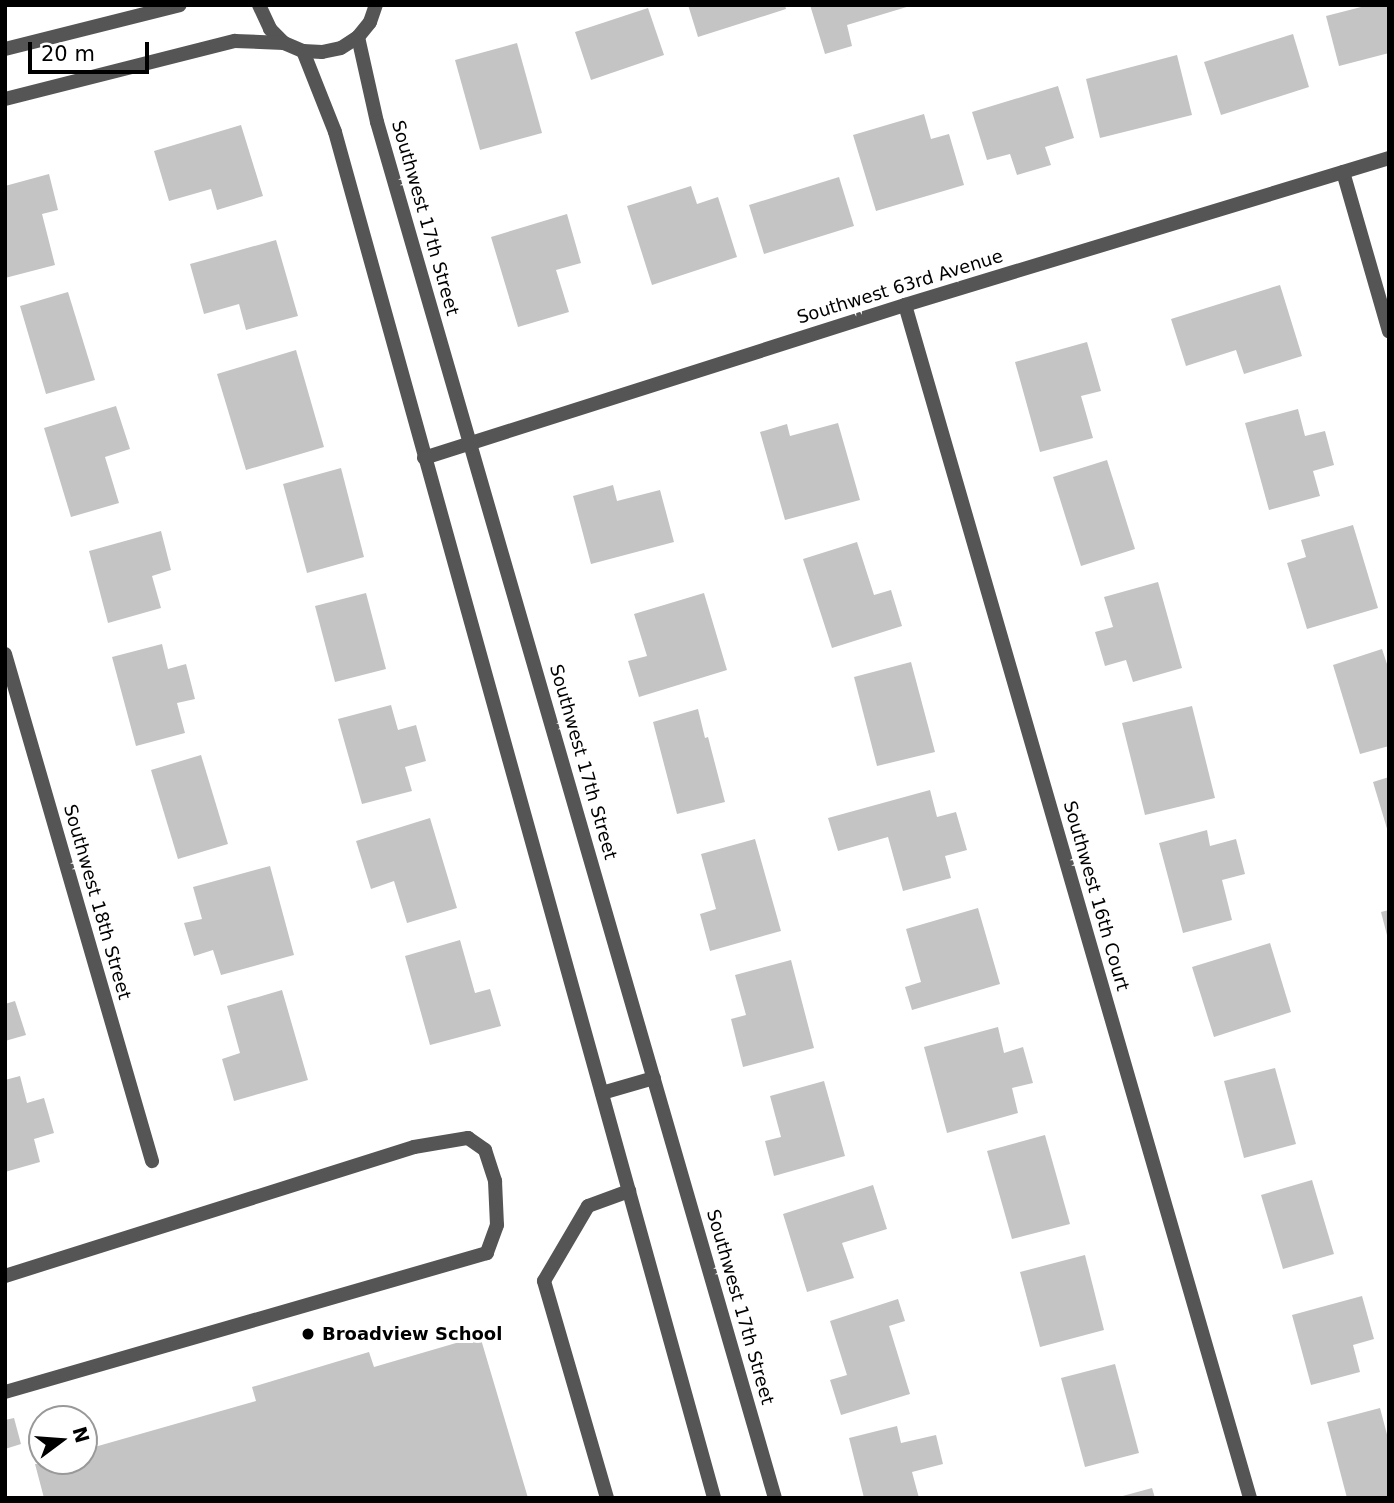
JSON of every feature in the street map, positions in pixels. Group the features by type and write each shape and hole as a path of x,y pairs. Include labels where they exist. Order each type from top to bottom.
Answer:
{"street":[{"path":"5,49 180,5"},
{"path":"259,5 270,29 285,43 303,51 322,52 341,48 358,37 370,22 376,5"},
{"name":"Southwest 17th Street","path":"358,37 377,122 775,1498"},
{"path":"5,99 235,41 285,43"},
{"path":"303,51 335,132 714,1498"},
{"name":"Southwest 63rd Avenue","path":"424,458 905,305 1389,158"},
{"path":"1343,172 1389,331"},
{"name":"Southwest 16th Court","path":"905,305 1250,1498"},
{"name":"Southwest 18th Street","path":"5,654 152,1161"},
{"path":"602,1093 654,1077"},
{"path":"5,1276 414,1147 468,1138 485,1150 495,1181 497,1225 487,1253 5,1392"},
{"path":"607,1498 544,1281 588,1206 629,1191"}],"building":[{"path":"688,5 785,5 786,9 698,37"},
{"path":"810,5 910,6 847,25 852,46 825,54"},
{"path":"1369,5 1389,5 1389,53 1339,66 1326,16"},
{"path":"648,8 664,55 591,80 575,32"},
{"path":"1293,34 1309,87 1221,115 1204,62"},
{"path":"517,43 542,133 480,150 455,60"},
{"path":"1177,55 1192,115 1100,138 1086,79"},
{"path":"1058,86 1074,138 1045,147 1051,165 1017,175 1010,154 987,160 972,112"},
{"path":"924,114 931,139 949,134 964,185 876,211 853,135"},
{"path":"241,125 263,196 217,210 211,189 169,201 154,151"},
{"path":"49,174 58,210 42,214 55,265 5,278 5,186"},
{"path":"839,177 854,226 764,254 749,205"},
{"path":"691,186 697,204 718,197 737,257 652,285 627,206"},
{"path":"567,214 581,263 556,270 569,312 518,327 491,237"},
{"path":"276,240 298,316 246,330 239,304 204,314 190,264"},
{"path":"1280,285 1302,356 1244,374 1236,350 1186,366 1171,319"},
{"path":"68,292 95,380 46,394 20,306"},
{"path":"1087,342 1101,391 1081,396 1093,438 1040,452 1015,362"},
{"path":"296,350 324,447 246,470 217,374"},
{"path":"116,406 130,449 105,457 119,503 71,517 44,428"},
{"path":"1298,409 1305,436 1325,431 1334,465 1313,471 1320,496 1269,510 1245,423"},
{"path":"838,423 860,500 785,520 760,432 787,424 790,436"},
{"path":"1107,460 1135,549 1081,566 1053,477"},
{"path":"341,468 364,557 307,573 283,484"},
{"path":"613,485 617,501 660,490 674,542 591,564 573,496"},
{"path":"1353,525 1378,608 1307,629 1287,563 1306,557 1301,540"},
{"path":"161,531 171,570 152,576 161,608 108,623 89,551"},
{"path":"857,542 874,595 891,590 902,626 832,648 803,559"},
{"path":"1158,582 1182,668 1133,682 1126,660 1105,666 1095,632 1113,627 1104,597"},
{"path":"366,593 386,669 335,682 315,606"},
{"path":"704,593 727,670 639,697 628,661 647,656 634,614"},
{"path":"162,644 168,669 186,664 195,699 177,703 185,733 136,746 112,657"},
{"path":"1382,649 1389,670 1389,746 1360,754 1333,665"},
{"path":"911,662 935,752 877,766 854,677"},
{"path":"391,705 398,730 416,725 426,761 405,767 412,791 362,804 338,719"},
{"path":"1192,706 1215,798 1145,815 1122,723"},
{"path":"698,709 725,802 677,814 653,722"},
{"path":"201,755 228,844 178,859 151,770"},
{"path":"1389,777 1389,832 1388,832 1373,782"},
{"path":"930,790 937,817 956,812 967,850 945,856 951,878 903,891 888,837 838,851 828,818"},
{"path":"430,818 457,908 407,923 394,881 371,889 356,841"},
{"path":"1207,830 1210,846 1236,839 1245,874 1222,880 1232,920 1183,933 1159,843"},
{"path":"755,839 781,931 710,951 700,914 716,909 701,854"},
{"path":"270,866 294,955 221,975 213,950 194,956 184,923 202,919 193,887"},
{"path":"978,908 1000,984 912,1010 905,987 921,982 906,929"},
{"path":"1389,910 1389,939 1388,939 1381,912"},
{"path":"460,940 475,993 490,989 501,1026 430,1045 405,956"},
{"path":"1270,943 1291,1012 1214,1037 1192,967"},
{"path":"791,960 814,1048 743,1067 731,1019 746,1015 735,975"},
{"path":"282,990 308,1080 234,1101 222,1059 240,1053 227,1006"},
{"path":"15,1001 26,1035 5,1041 5,1004"},
{"path":"998,1027 1004,1053 1023,1047 1033,1083 1012,1088 1018,1113 947,1133 924,1047"},
{"path":"1275,1068 1296,1144 1244,1158 1224,1081"},
{"path":"20,1076 27,1103 44,1098 54,1133 34,1139 40,1162 5,1172 5,1080"},
{"path":"824,1081 845,1156 774,1176 765,1141 781,1137 770,1096"},
{"path":"1045,1135 1070,1224 1012,1239 987,1151"},
{"path":"1312,1180 1334,1254 1283,1269 1261,1195"},
{"path":"873,1185 887,1229 842,1243 854,1278 807,1292 783,1214"},
{"path":"1085,1255 1104,1330 1040,1347 1020,1272"},
{"path":"1362,1296 1374,1339 1353,1345 1360,1372 1311,1385 1292,1315"},
{"path":"898,1299 905,1321 889,1326 910,1394 841,1415 830,1380 847,1375 830,1321"},
{"path":"480,1336 528,1498 44,1498 38,1475 98,1475 98,1446 256,1401 252,1387 369,1352 374,1367"},
{"path":"1115,1364 1139,1453 1085,1467 1061,1378"},
{"path":"1380,1408 1389,1442 1389,1498 1347,1498 1327,1422"},
{"path":"14,1418 21,1444 5,1449 5,1420"},
{"path":"897,1426 901,1443 936,1435 943,1464 912,1472 919,1498 864,1498 849,1438"},
{"path":"1152,1488 1155,1498 1119,1497"}],"place":[{"name":"Broadview School","path":"308,1334"}]}
